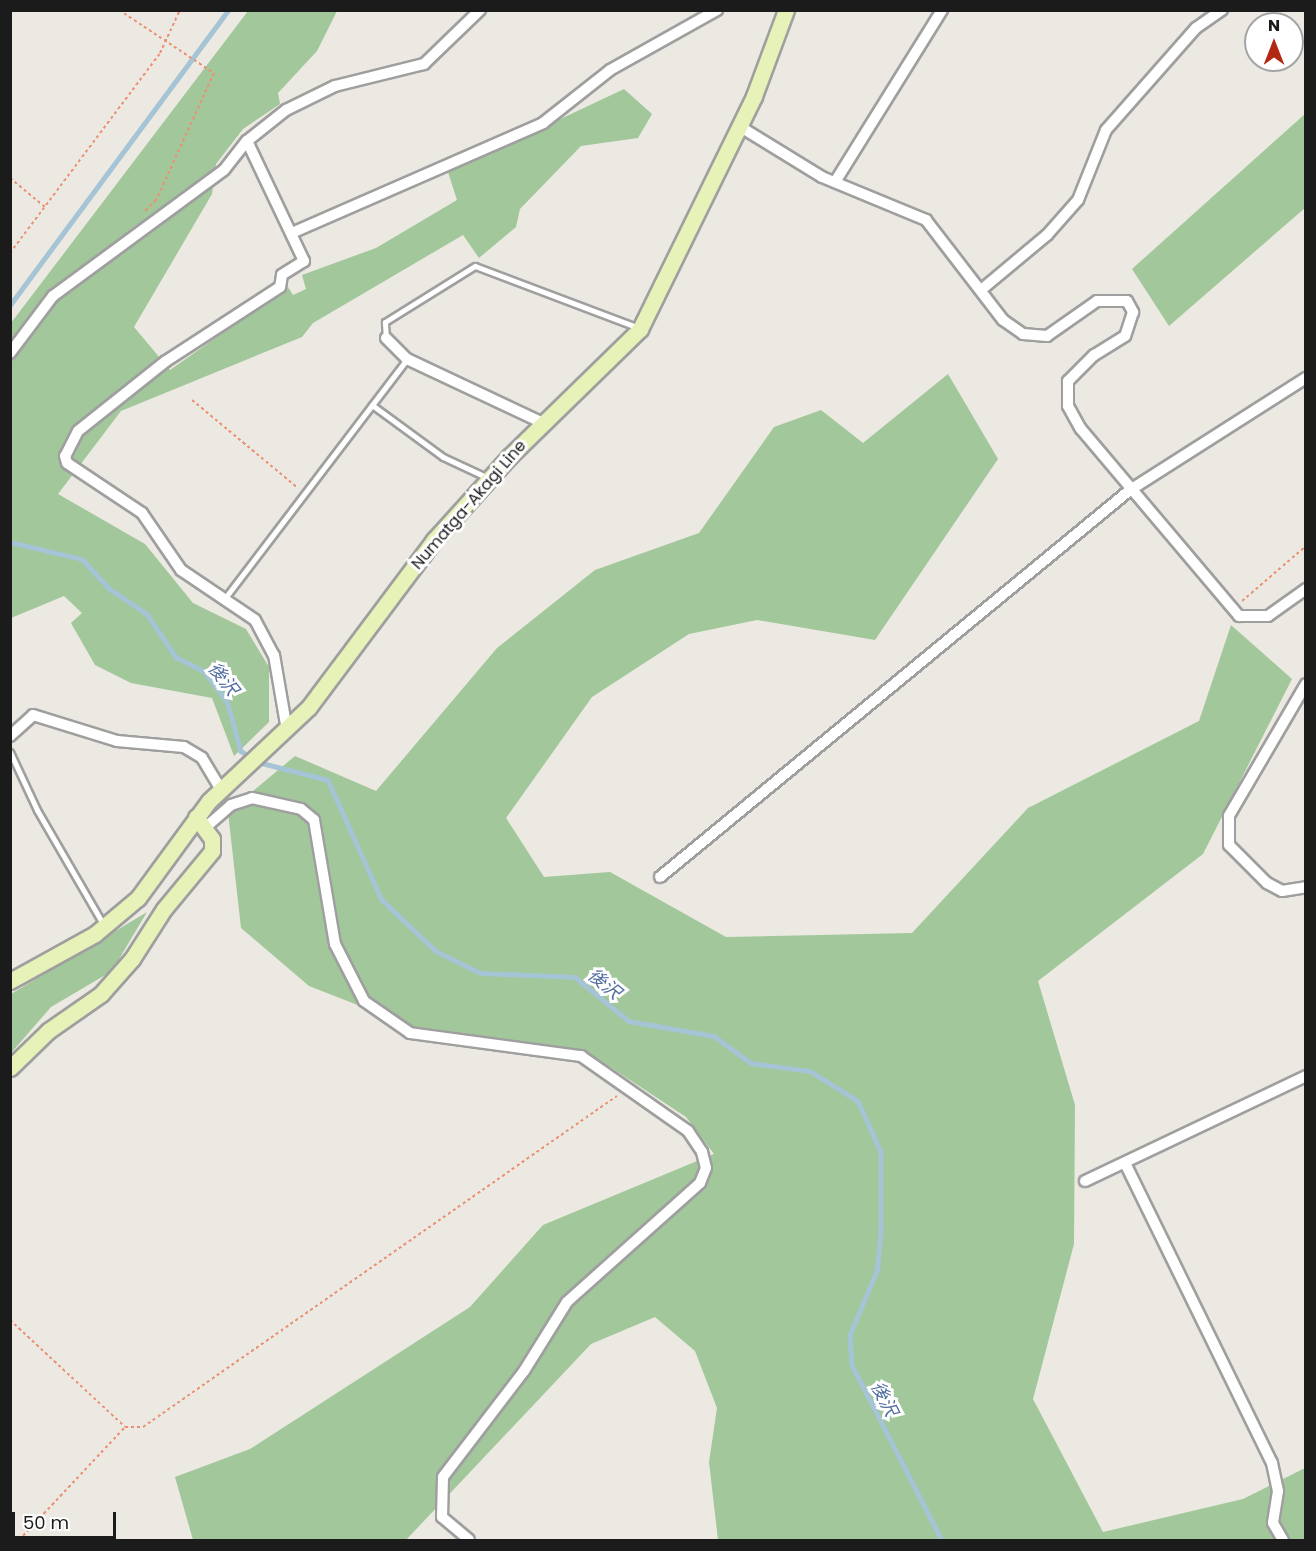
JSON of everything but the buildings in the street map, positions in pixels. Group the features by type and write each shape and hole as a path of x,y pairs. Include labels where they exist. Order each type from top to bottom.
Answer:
{"main road":[{"name":"Numatga-Akagi Line","path":"10,981 105,926 138,898 201,822 222,792 287,730 435,540 543,423 640,329 739,126 786,10"},
{"path":"10,1068 48,1031 112,984 132,959 164,909 212,851 201,822"}],"street":[{"path":"10,353 53,296 224,170 247,141 286,110 335,86 424,64 480,10"},
{"path":"294,232 543,123 610,70 717,10"},
{"path":"835,182 942,10"},
{"path":"981,290 1047,236 1078,200 1106,130 1196,28 1222,10"},
{"path":"739,126 835,182 926,220 1003,320 1023,334 1047,336 1096,301 1127,301 1133,312 1130,328 1068,381 1068,406 1130,489 1239,616 1268,616 1305,589"},
{"path":"247,141 294,232 304,261 282,275 280,287 166,361 78,431 65,456 67,463 142,513 181,570 255,620 268,641 287,730"},
{"path":"386,338 407,359 543,423"},
{"path":"660,877 1130,489 1305,378"},
{"path":"1305,684 1229,816 1229,845 1267,883 1282,891 1305,887"},
{"path":"10,736 33,715 117,741 184,747 202,758 222,792"},
{"path":"201,822 231,805 252,798 301,809 314,820 329,915 347,975 364,1001 410,1033 582,1056 630,1087 688,1131 706,1168 700,1183 567,1302 524,1371 443,1477 442,1518 469,1540"},
{"path":"1085,1181 1305,1076"},
{"path":"1125,1163 1272,1463 1278,1491 1273,1523 1283,1540"}],"lane":[{"path":"386,338 385,322 475,266 640,329"},
{"path":"225,598 407,359"},
{"path":"372,405 443,457 489,479"},
{"path":"10,752 37,810 105,926"}],"path":[{"path":"119,10 214,73 156,200 135,221"},
{"path":"10,253 167,41 180,10"},
{"path":"10,178 46,207"},
{"path":"192,400 304,494"},
{"path":"1233,609 1305,546"},
{"path":"10,1320 125,1427 143,1427 630,1087"},
{"path":"19,1540 125,1427"}],"green space":[{"path":"248,11 337,11 317,51 278,93 280,104 243,129 216,164 212,194 134,327 170,370 288,287 293,295 306,289 302,275 376,248 457,200 448,172 624,89 652,114 638,138 581,146 520,209 516,227 479,258 463,235 313,323 302,337 121,411 58,494 145,544 193,603 246,629 269,667 269,722 234,756 212,698 131,683 95,665 71,623 82,613 64,596 11,618 11,323"},
{"path":"1305,114 1305,208 1169,326 1132,269"},
{"path":"948,374 998,459 875,640 757,620 689,634 592,697 506,818 544,877 610,872 726,937 912,933 1028,808 1199,721 1231,625 1292,679 1203,854 1038,981 1075,1105 1074,1244 1033,1399 1103,1532 1243,1499 1305,1468 1305,1540 718,1540 709,1462 717,1408 695,1351 655,1317 591,1344 406,1540 193,1540 175,1477 250,1449 470,1307 543,1225 714,1154 686,1117 586,1051 414,1027 309,986 241,928 228,812 295,756 376,791 497,648 595,570 699,533 774,427 821,410 863,443"},
{"path":"147,912 112,971 51,1007 11,1053 11,994"}],"waterway":[{"path":"10,305 228,10"},
{"name":"後沢","path":"10,542 82,559 110,589 147,614 176,657 204,671 227,701 241,751 258,762 328,780 382,900 436,951 481,973 575,977 629,1021 714,1036 751,1063 810,1071 858,1101 881,1152 881,1231 878,1269 850,1335 852,1365 942,1540"}]}
